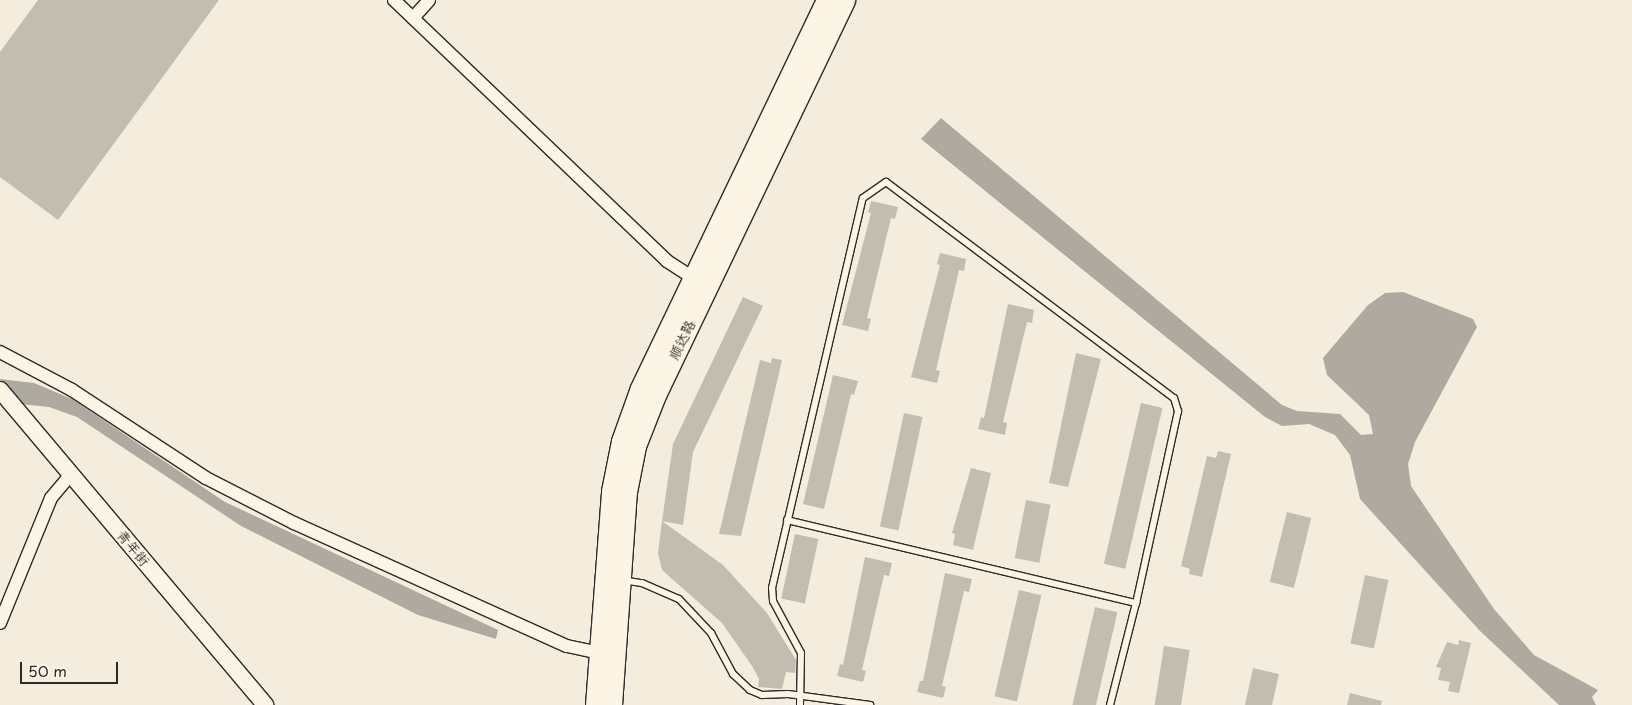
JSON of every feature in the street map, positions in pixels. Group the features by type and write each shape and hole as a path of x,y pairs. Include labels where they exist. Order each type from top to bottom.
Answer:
{"main road":[{"name":"顺达路","path":"595,705 614,466 640,388 826,0"},
{"name":"顺达路","path":"612,705 630,469 656,395 845,0"}],"street":[{"path":"394,0 667,261 693,278"},
{"path":"413,18 429,0"},
{"path":"0,352 72,390 206,478 294,523 567,646 599,653"},
{"name":"青年街","path":"0,390 265,705"},
{"path":"0,623 51,498 71,474"}],"lane":[{"path":"800,705 802,696 801,653 773,602 772,588 863,198 886,182 1174,398 1178,411 1136,603 1110,705"},
{"path":"787,520 1136,603"},
{"path":"621,579 642,582 679,599 711,633 742,685 762,695 802,696 870,705"}],"shaded area":[{"path":"941,118 1282,405 1297,411 1340,414 1361,435 1373,434 1369,415 1327,375 1323,358 1368,305 1385,293 1403,292 1473,319 1477,327 1415,442 1408,464 1411,486 1494,609 1534,655 1598,690 1592,697 1596,705 1559,705 1480,631 1360,499 1350,455 1335,435 1309,424 1282,426 1265,417 921,139"},
{"path":"0,379 34,383 72,399 225,502 498,630 496,639 418,615 241,526 77,417 49,407 0,402"}],"building":[{"path":"38,0 219,0 58,220 0,177 0,52"},
{"path":"871,201 898,207 895,219 891,218 867,318 871,319 868,331 842,325 871,213 868,212"},
{"path":"940,253 966,259 964,271 959,270 936,370 940,371 937,383 911,377 940,265 937,264"},
{"path":"743,297 763,306 693,452 683,525 662,521 673,444"},
{"path":"1008,304 1034,310 1032,323 1027,322 1003,422 1007,423 1005,435 978,429 981,417 984,418"},
{"path":"1076,353 1101,359 1068,487 1049,483"},
{"path":"772,358 782,360 741,536 719,534 760,360 771,363"},
{"path":"833,375 858,381 854,395 851,394 824,509 803,504"},
{"path":"1141,403 1162,408 1125,569 1104,564"},
{"path":"904,413 923,417 898,530 880,526"},
{"path":"1218,451 1231,454 1202,577 1189,574 1190,569 1181,566 1207,456 1216,458"},
{"path":"971,468 991,473 973,550 953,545 955,534 952,533"},
{"path":"1026,500 1051,505 1039,563 1015,558"},
{"path":"1287,512 1311,518 1294,588 1270,582"},
{"path":"662,521 723,565 767,613 796,660 795,673 786,672 782,689 758,687 759,679 752,666 722,623 662,570 658,553"},
{"path":"795,534 818,539 805,604 781,599"},
{"path":"865,557 892,563 889,576 884,575 862,670 866,671 863,682 837,676 840,664 843,665"},
{"path":"945,573 972,579 969,592 964,591 942,686 946,687 943,698 917,692 920,681 923,681"},
{"path":"1365,575 1388,580 1374,648 1350,643"},
{"path":"1019,590 1041,595 1017,701 994,696"},
{"path":"1095,607 1117,612 1096,705 1072,705"},
{"path":"1459,640 1471,643 1459,693 1448,691 1450,682 1438,680 1441,668 1436,667 1447,642 1458,645"},
{"path":"1164,646 1190,650 1181,705 1155,705"},
{"path":"1253,668 1279,674 1272,705 1245,705"},
{"path":"1350,693 1382,701 1381,705 1347,705"}]}
